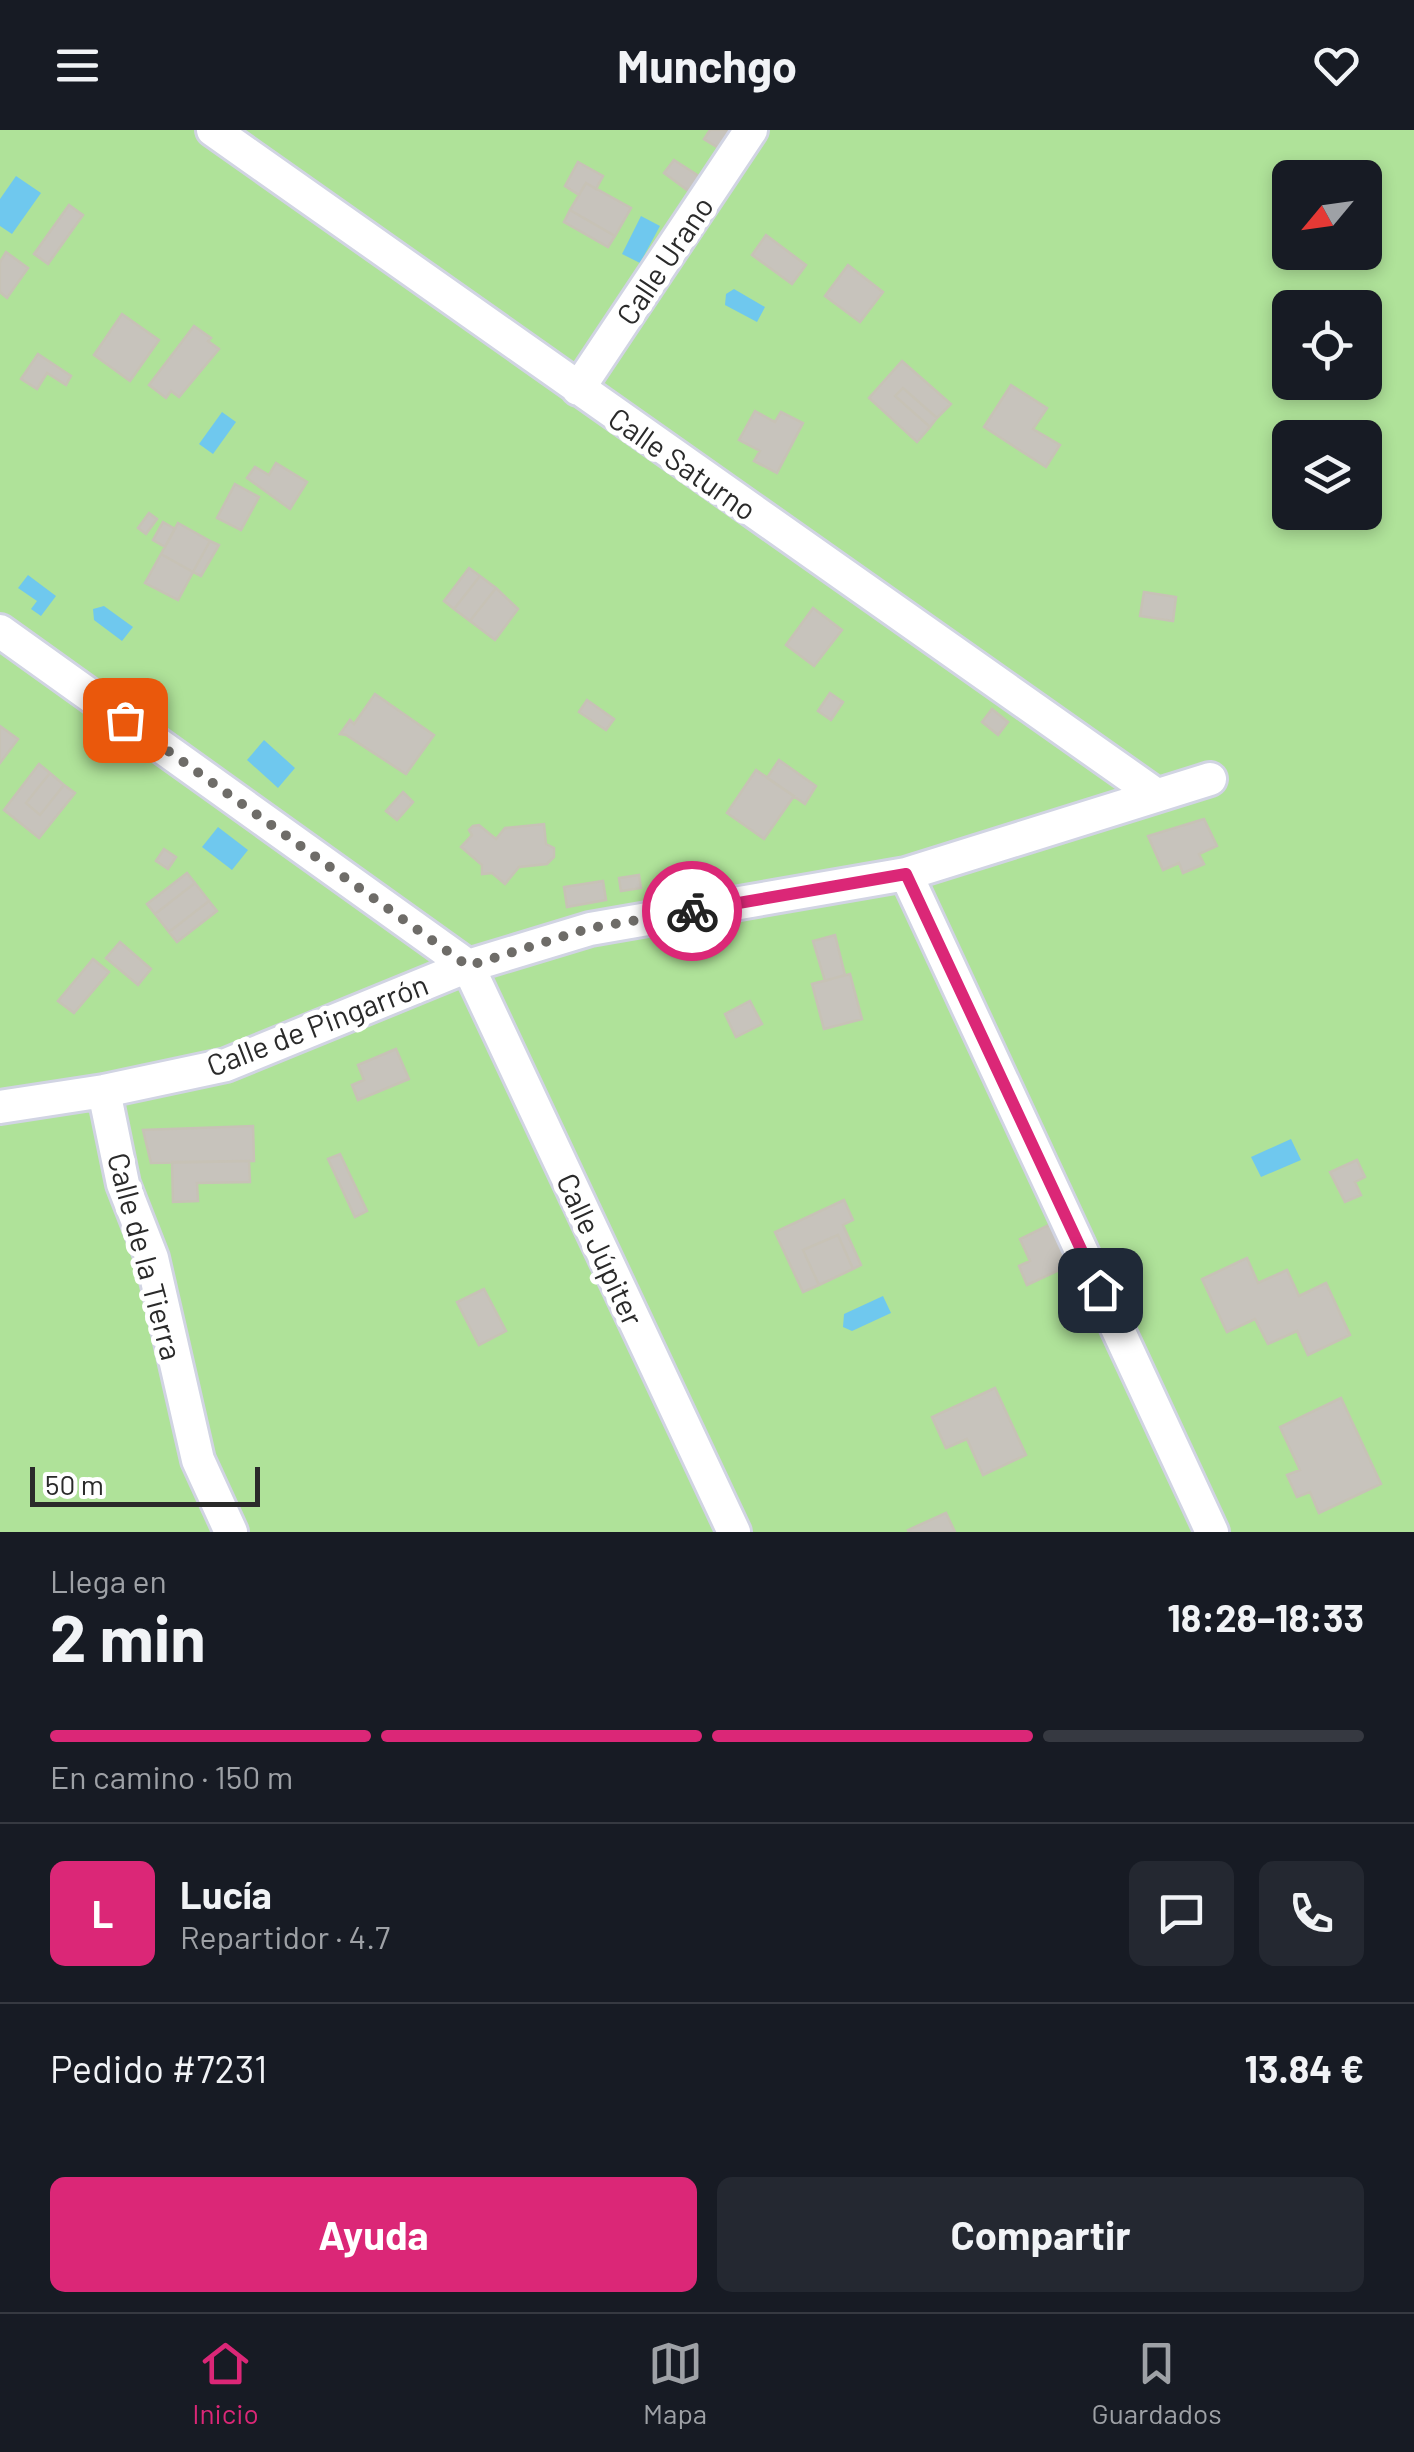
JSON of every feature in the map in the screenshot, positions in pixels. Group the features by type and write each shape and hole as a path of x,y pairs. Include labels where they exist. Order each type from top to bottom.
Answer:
{"street":[{"name":"Calle Saturno","path":"213,130 1155,794"},
{"name":"Calle Urano","path":"578,390 751,130"},
{"path":"0,631 468,966"},
{"name":"Calle de Pingarrón","path":"0,1107 104,1091 226,1065 468,966 590,928 906,874 1210,779"},
{"path":"906,874 1212,1532"},
{"name":"Calle Júpiter","path":"468,966 734,1532"},
{"name":"Calle de la Tierra","path":"104,1091 123,1184 152,1258 198,1460 232,1532"}],"green space":[{"path":"0,130 1414,130 1414,1532 0,1532"}],"water":[{"path":"16,176 41,193 12,234 0,226 0,199"},
{"path":"641,216 660,226 640,263 622,254"},
{"path":"734,289 765,307 757,322 725,305 726,294"},
{"path":"222,412 236,422 213,454 199,444"},
{"path":"28,575 56,596 41,616 31,609 37,601 18,588"},
{"path":"104,606 133,627 122,641 94,620 93,609"},
{"path":"264,740 295,768 278,788 247,760"},
{"path":"218,827 248,850 232,870 202,847"},
{"path":"1291,1139 1301,1160 1261,1177 1251,1157"},
{"path":"883,1296 891,1313 852,1331 843,1327 844,1314"}],"building":[{"path":"710,130 731,130 720,149 704,139"},
{"path":"674,160 702,178 691,193 664,173"},
{"path":"578,162 603,176 596,189 586,183 579,195 565,186"},
{"path":"586,183 631,208 615,236 570,210"},
{"path":"69,205 83,215 48,264 34,254"},
{"path":"570,210 615,236 608,247 564,222"},
{"path":"766,235 806,265 792,284 752,255"},
{"path":"6,252 28,268 7,298 0,292 0,262"},
{"path":"848,265 883,292 860,322 825,296"},
{"path":"122,314 159,340 130,381 94,355"},
{"path":"194,326 219,349 179,397 171,391 166,398 149,385"},
{"path":"38,354 71,376 66,385 47,373 37,389 21,379"},
{"path":"902,361 951,404 937,418 903,388 895,396 930,427 917,442 869,398"},
{"path":"1011,385 1047,408 1033,429 1060,445 1046,467 984,427"},
{"path":"903,388 937,418 930,427 895,396"},
{"path":"755,411 775,422 781,412 803,423 777,473 754,461 760,451 739,440"},
{"path":"276,463 307,482 290,509 247,478 255,467 269,475"},
{"path":"235,484 259,497 241,530 217,518"},
{"path":"149,513 157,519 146,534 138,528"},
{"path":"163,522 175,529 165,547 153,540"},
{"path":"178,523 210,541 193,572 161,554"},
{"path":"210,541 219,545 201,576 193,572"},
{"path":"161,554 193,572 178,600 145,583"},
{"path":"469,568 480,576 454,609 444,601"},
{"path":"480,576 496,588 470,621 454,609"},
{"path":"496,588 518,609 495,640 470,621"},
{"path":"1144,592 1176,597 1173,621 1140,616"},
{"path":"813,608 842,630 814,666 786,645"},
{"path":"830,693 843,702 831,720 818,711"},
{"path":"375,694 434,735 406,774 340,734 350,720 354,724"},
{"path":"587,700 614,719 606,730 579,712"},
{"path":"992,709 1008,722 998,735 982,722"},
{"path":"0,726 18,739 0,763"},
{"path":"779,760 816,786 805,804 767,778"},
{"path":"39,764 50,773 26,803 40,815 64,785 75,793 39,838 4,810"},
{"path":"756,770 794,796 764,839 727,813"},
{"path":"50,773 64,785 40,815 26,803"},
{"path":"403,792 413,802 397,820 386,811"},
{"path":"1204,819 1217,846 1199,854 1204,864 1183,873 1179,863 1163,870 1148,836"},
{"path":"544,824 546,844 554,848 554,857 547,864 519,867 505,884 492,873 482,874 482,865 461,847 472,835 469,830 473,826 479,825 496,839 505,828"},
{"path":"164,849 176,857 168,869 156,861"},
{"path":"187,873 195,883 155,914 147,904"},
{"path":"639,875 641,888 621,891 619,878"},
{"path":"603,881 606,900 567,907 564,887"},
{"path":"195,883 209,901 169,932 155,914"},
{"path":"209,901 217,911 177,942 169,932"},
{"path":"835,935 845,975 825,981 813,941"},
{"path":"120,942 151,969 138,985 106,958"},
{"path":"93,959 109,972 74,1013 58,1001"},
{"path":"850,974 862,1019 824,1029 812,984"},
{"path":"750,1001 762,1024 736,1037 725,1014"},
{"path":"396,1049 409,1079 358,1100 352,1085 364,1080 358,1065"},
{"path":"253,1126 254,1161 151,1163 143,1130"},
{"path":"340,1154 367,1211 355,1217 328,1159"},
{"path":"1357,1160 1365,1177 1355,1182 1361,1195 1345,1202 1330,1172"},
{"path":"249,1161 250,1182 197,1183 198,1201 173,1202 172,1162"},
{"path":"844,1200 853,1220 843,1225 861,1265 853,1269 838,1235 803,1250 819,1285 803,1292 775,1232"},
{"path":"1051,1224 1070,1265 1027,1285 1019,1266 1030,1261 1020,1239"},
{"path":"838,1235 853,1269 819,1285 803,1250"},
{"path":"1247,1258 1258,1283 1287,1270 1299,1296 1326,1283 1350,1335 1308,1355 1297,1331 1268,1344 1255,1319 1227,1332 1202,1279"},
{"path":"484,1289 506,1331 479,1345 457,1302"},
{"path":"995,1388 1026,1455 983,1475 967,1439 946,1448 932,1417"},
{"path":"1341,1398 1381,1484 1319,1513 1310,1492 1297,1497 1287,1475 1300,1470 1280,1427"},
{"path":"946,1513 955,1532 908,1530"}],"way so far":[{"path":"125,720 468,966 590,928 692,911"}],"route":[{"path":"692,911 906,874 1100,1290"}]}
